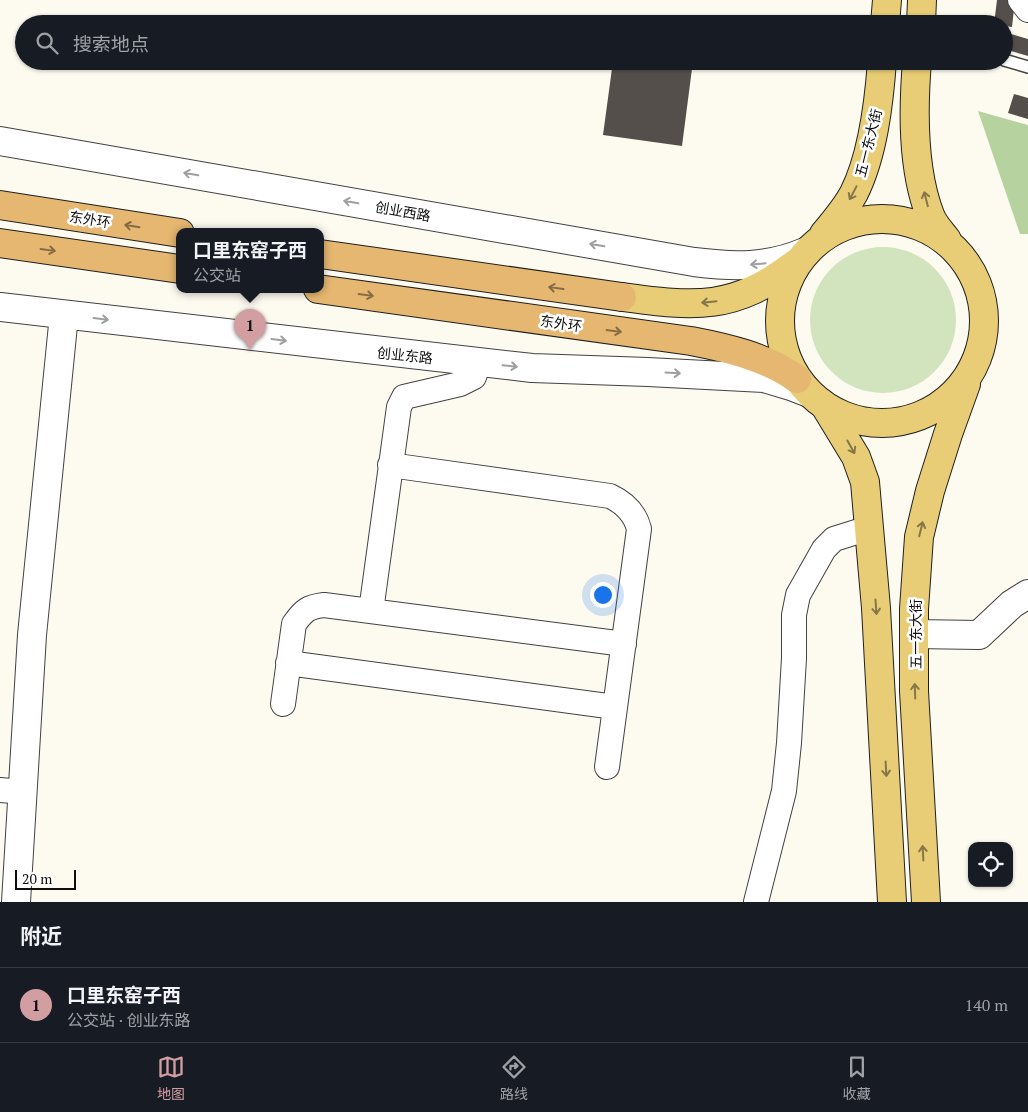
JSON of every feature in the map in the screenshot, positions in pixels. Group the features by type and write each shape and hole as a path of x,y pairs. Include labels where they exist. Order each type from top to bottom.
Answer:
{"highway":[{"name":"东外环","path":"0,206 176,232"},
{"path":"0,243 176,268"},
{"path":"324,255 622,297"},
{"name":"东外环","path":"324,290 720,346 783,368 811,393"}],"main road":[{"path":"886,15 887,0"},
{"path":"921,15 922,0"},
{"name":"五一东大街","path":"807,252 838,218 854,193 866,162 875,122 882,70"},
{"path":"916,70 916,157 930,216 948,242"},
{"path":"622,297 706,304 730,300 756,290 777,278 830,232 860,220 892,218 923,226 948,242"},
{"name":"五一东大街","path":"926,902 914,691 914,609 919,537 930,491 948,434 981,347 984,318 980,289 967,263 948,242"},
{"path":"807,252 788,280 780,311 781,343 793,373 811,393 856,456 865,482 884,726 892,902"},
{"path":"811,393 840,415 871,424 900,422 928,413 951,397 970,374"}],"street":[{"path":"1020,0 1028,10"},
{"name":"创业西路","path":"0,141 694,262 734,266 762,264 785,260 807,252"},
{"name":"创业东路","path":"0,307 532,368 764,378 811,393"},
{"path":"16,902 11,791 32,635 64,315"},
{"path":"371,611 399,407 404,397 460,384 474,377 479,363"},
{"path":"390,465 610,496 622,502 632,512 639,529 607,767"},
{"path":"756,902 784,792 794,658 794,615 798,595 824,549 834,539 869,528"},
{"path":"914,634 979,635 1012,604 1028,594"},
{"path":"283,704 294,624 302,612 312,607 324,605 624,644"},
{"path":"288,663 615,707"}],"lane":[{"path":"1013,63 1028,67"}],"green space":[{"path":"978,111 1028,125 1028,234 1020,234"},
{"path":"883,247 911,252 935,268 951,292 956,320 951,348 935,372 911,388 883,393 855,388 831,372 815,348 810,320 815,292 831,268 855,252"}],"building":[{"path":"997,0 1015,0 1013,18 1013,15 995,15"},
{"path":"1013,35 1028,39 1028,56 1013,52"},
{"path":"612,70 692,70 682,146 603,135"},
{"path":"1014,94 1028,98 1028,119 1008,113"}],"place":[{"name":"口里东窑子西","path":"250,350"}]}
